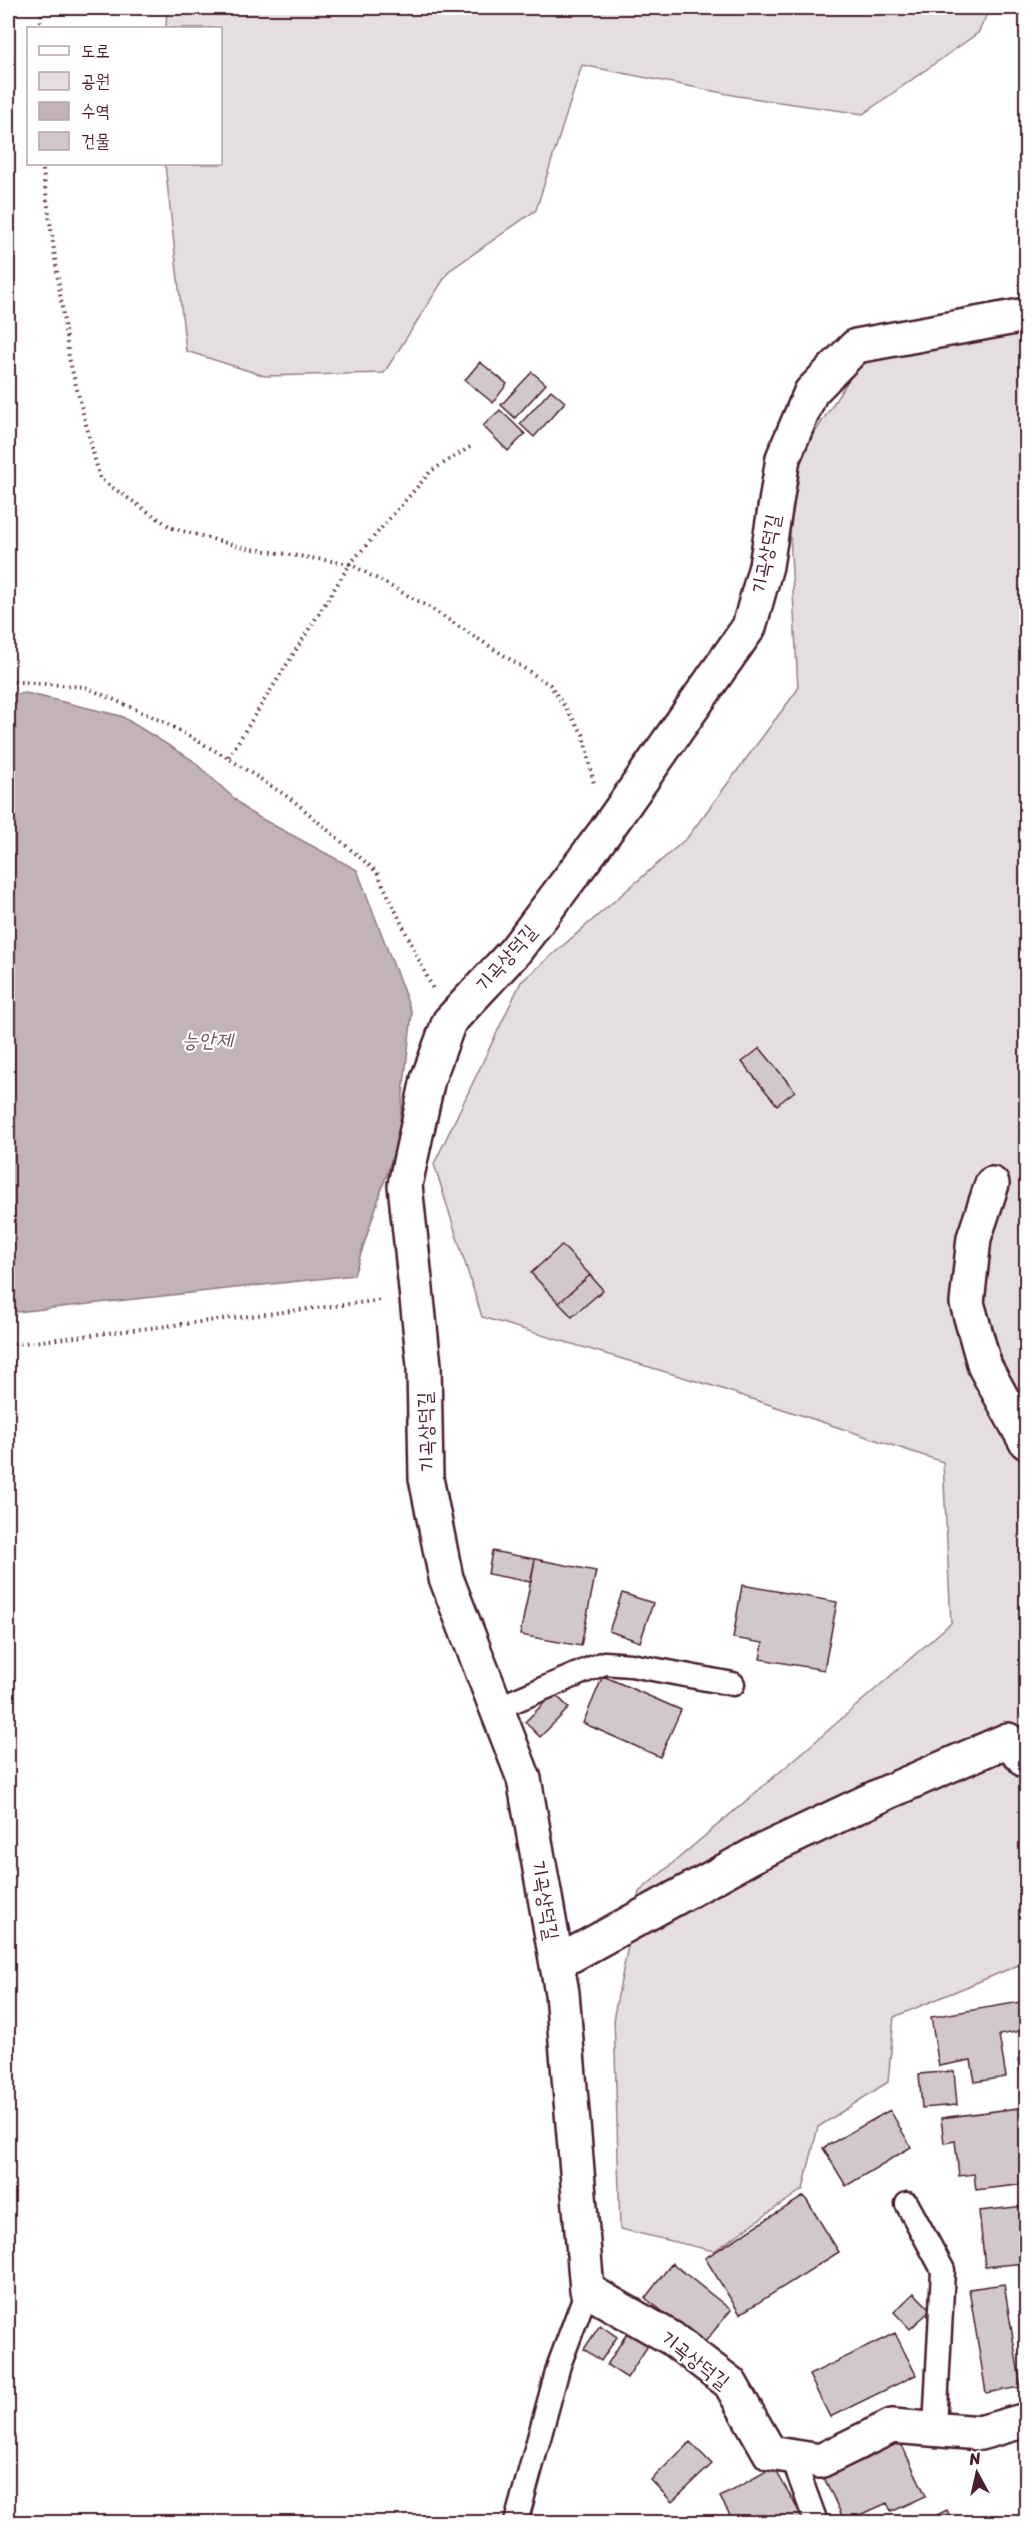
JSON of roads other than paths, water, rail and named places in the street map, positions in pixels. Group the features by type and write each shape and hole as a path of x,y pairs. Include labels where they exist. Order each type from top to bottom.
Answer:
{"street":[{"name":"기곡상덕길","path":"1026,315 856,346 811,392 783,458 766,566 748,627 605,832 515,951 449,1022 428,1079 405,1185 424,1365 429,1489 446,1578 524,1779 562,1993 587,2290 671,2338 730,2383 770,2453 820,2461 892,2426 980,2433 1026,2420"},
{"path":"992,1184 974,1238 967,1304 985,1367 1026,1442"},
{"path":"556,1963 754,1855 890,1791 1020,1743"}],"lane":[{"path":"497,1708 604,1663 632,1665 733,1684"},
{"path":"907,2204 943,2270 934,2428"},
{"path":"516,2523 559,2365 587,2290"},
{"path":"792,2456 816,2523"}],"water":[{"name":"능안제","path":"26,693 121,716 191,759 249,812 357,870 412,1013 398,1139 354,1275 8,1313 8,695"}]}
